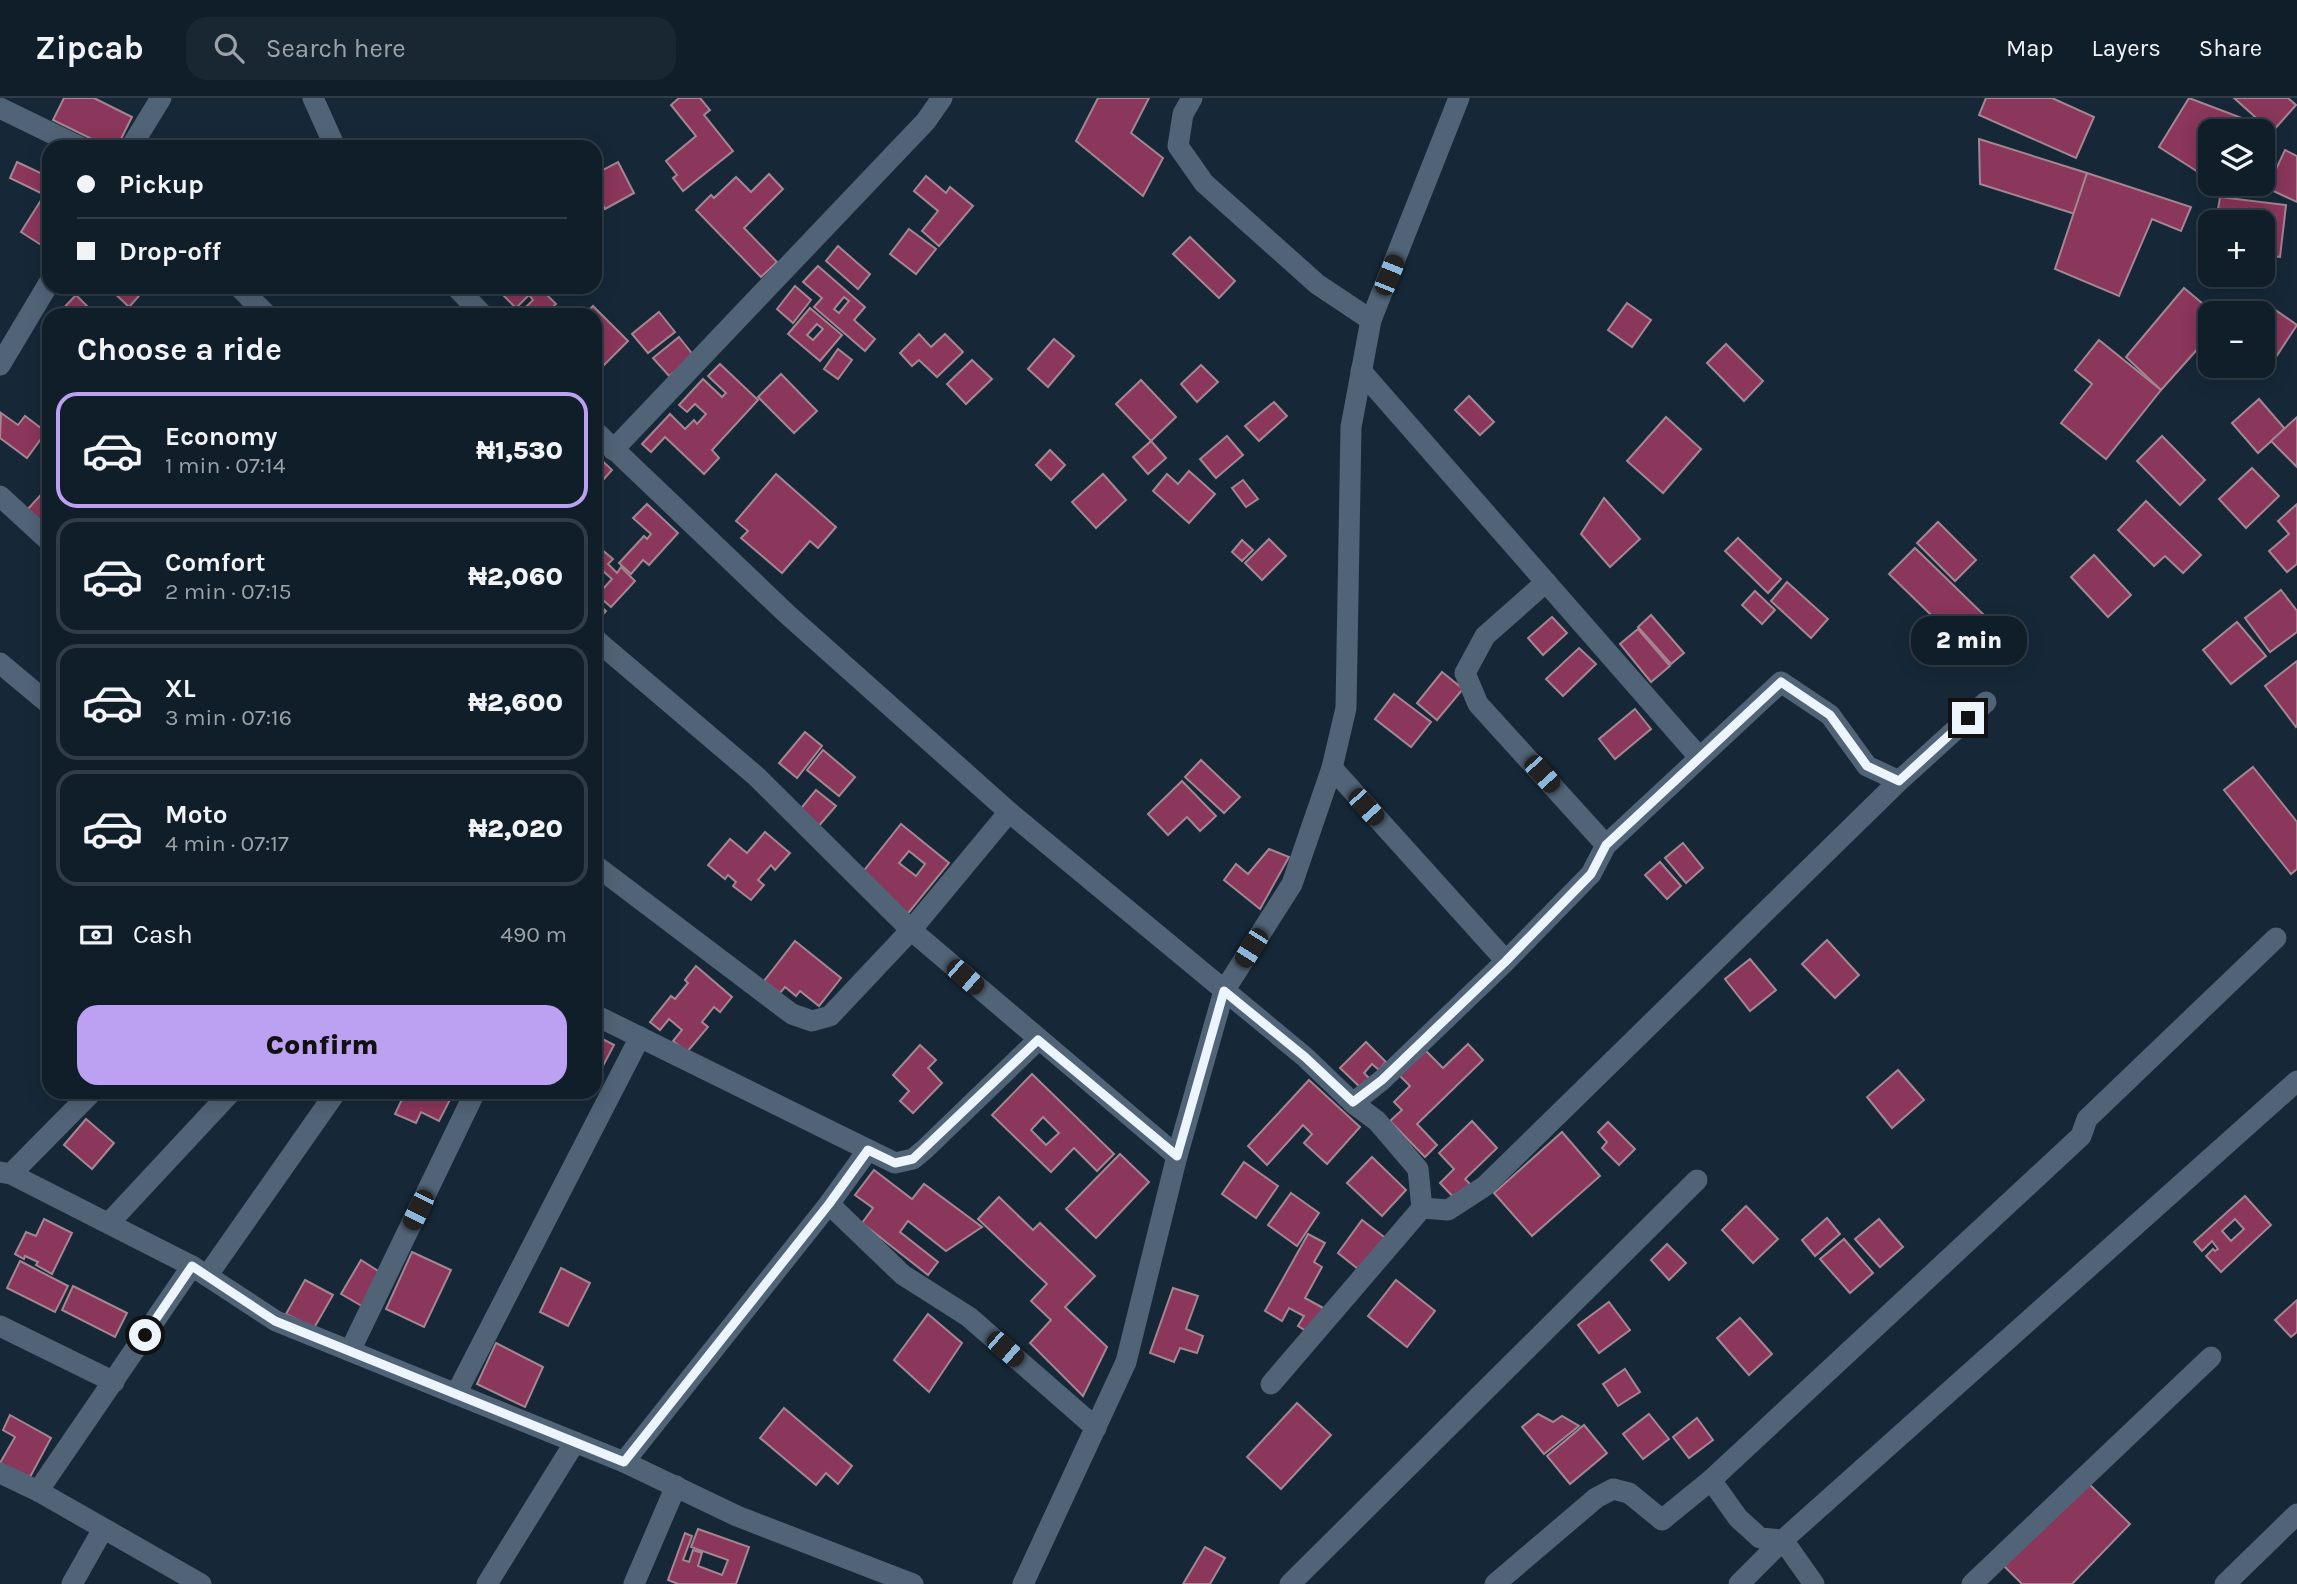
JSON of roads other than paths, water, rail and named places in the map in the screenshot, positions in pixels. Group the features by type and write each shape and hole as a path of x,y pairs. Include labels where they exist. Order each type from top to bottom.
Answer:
{"street":[{"path":"135,140 161,98"},
{"path":"313,98 332,140"},
{"path":"614,450 926,121 942,98"},
{"path":"1192,98 1183,114 1178,146 1204,183 1317,284 1371,320"},
{"path":"1023,1584 1126,1362 1177,1156 1224,991 1292,884 1332,768 1346,708 1351,427 1361,371 1371,320 1459,98"},
{"path":"0,108 66,140"},
{"path":"246,294 260,308"},
{"path":"463,294 476,308"},
{"path":"0,364 42,312"},
{"path":"1361,371 1699,757"},
{"path":"602,438 788,615 1009,812 1305,1057 1377,1121 1418,1169 1422,1208 1271,1384"},
{"path":"0,496 42,535"},
{"path":"1546,582 1485,636 1465,673 1478,704 1606,845"},
{"path":"602,645 756,776 911,930 1177,1156"},
{"path":"0,663 42,698"},
{"path":"1353,1102 1382,1080 1506,961 1591,874 1606,845 1781,682 1830,715 1867,766 1899,781"},
{"path":"1422,1208 1448,1209 1485,1186 1899,781 1986,702"},
{"path":"1332,768 1506,961"},
{"path":"602,870 792,1014 812,1021 830,1016 911,930 1009,812"},
{"path":"1495,1584 1596,1498 1613,1489 1629,1493 1662,1520 1711,1480 2081,1136 2087,1119 2276,938"},
{"path":"602,1018 895,1163 913,1159 1038,1040"},
{"path":"456,1394 640,1037"},
{"path":"1739,1584 1783,1540 2297,1081"},
{"path":"85,1099 6,1173 200,1271 275,1321 624,1462 737,1516 913,1584"},
{"path":"108,1223 224,1099"},
{"path":"38,1491 114,1382 331,1099"},
{"path":"350,1351 472,1099"},
{"path":"624,1462 829,1204 868,1150"},
{"path":"1290,1584 1697,1180"},
{"path":"829,1204 903,1275 969,1317 1096,1427"},
{"path":"0,1326 114,1382"},
{"path":"1972,1584 2211,1357"},
{"path":"487,1584 575,1442"},
{"path":"1,1477 38,1491 201,1584"},
{"path":"1711,1480 1738,1518 1760,1538 1783,1540 1814,1584"},
{"path":"634,1584 676,1486"},
{"path":"2225,1584 2297,1514"},
{"path":"72,1584 103,1529"}]}
